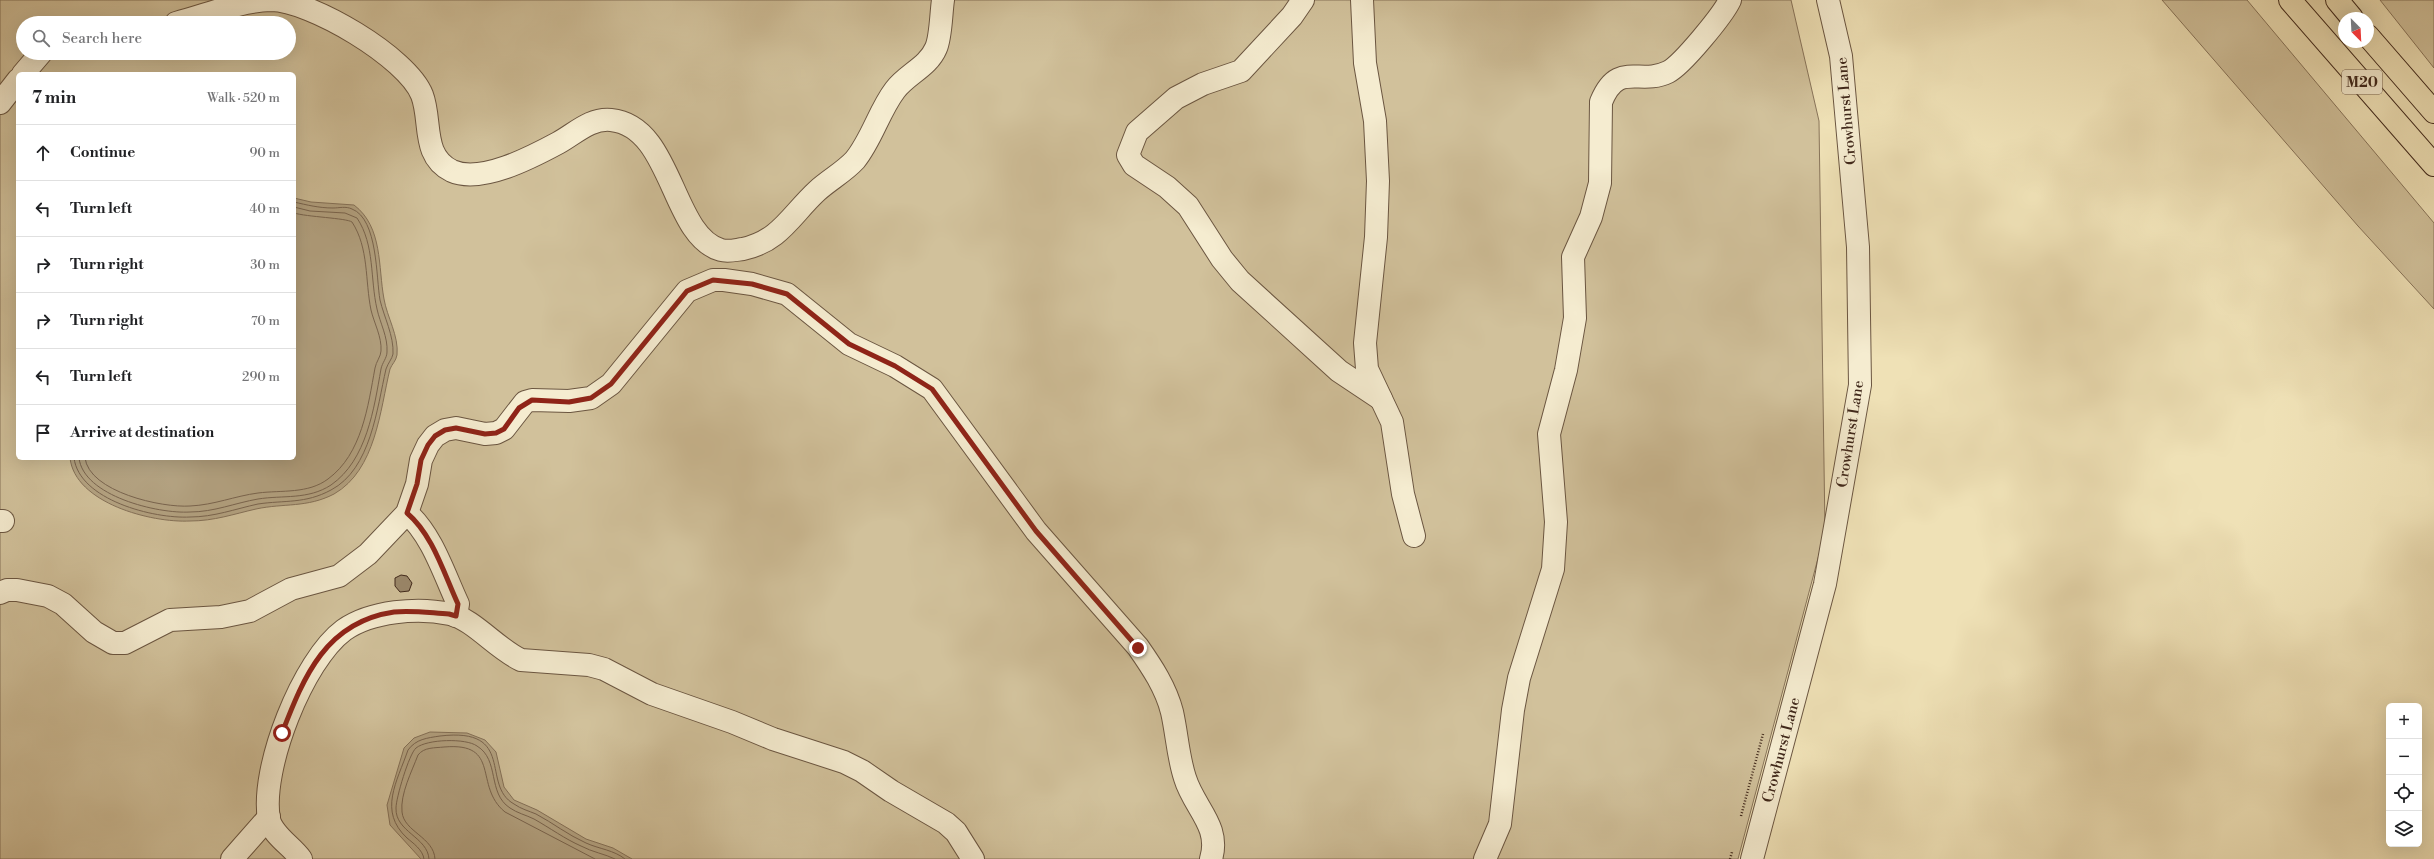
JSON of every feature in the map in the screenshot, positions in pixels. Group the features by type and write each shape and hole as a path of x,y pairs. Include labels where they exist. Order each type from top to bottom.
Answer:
{"highway":[{"name":"M20","path":"2290,0 2434,165"},
{"path":"2337,0 2347,12"},
{"name":"M20","path":"2374,43 2434,112"}],"street":[{"path":"201,16 247,3 272,0 290,2 329,18 384,54 413,80 421,93 432,150 440,164 453,172 466,175 480,174 528,157 561,141 583,126 607,119 622,121 632,126 648,141 662,163 696,232 706,242 720,250 728,250 750,247 768,241 783,229 820,188 854,160 897,87 915,74 937,46 943,0"},
{"path":"1303,0 1292,16 1241,71 1197,86 1176,98 1137,132 1128,155 1134,165 1168,187 1188,206 1222,259 1240,281 1339,371 1381,399"},
{"path":"1362,0 1365,63 1375,121 1378,181 1376,237 1365,344 1367,369 1392,422 1405,501 1414,536"},
{"path":"1485,859 1500,824 1513,710 1520,678 1553,569 1556,522 1549,434 1566,370 1575,318 1573,257 1591,217 1600,183 1601,102 1605,92 1616,80 1630,76 1653,76 1675,68 1720,16 1730,0"},
{"name":"Crowhurst Lane","path":"1752,859 1825,584 1860,385 1858,248 1841,56 1828,0"},
{"path":"25,72 35,60"},
{"path":"0,103 16,83"},
{"path":"727,280 728,250"},
{"path":"0,593 7,590 17,590 48,596 63,604 105,639 113,643 125,643 170,620 221,617 250,611 291,589 339,576 368,554 407,513 417,484 421,460 428,445 435,436 445,430 456,428 485,434 496,433 504,429 519,408 532,400 569,402 591,398 611,384 687,291 713,280 727,280 752,284 787,294 849,344 913,375 932,389 940,399 1023,516 1090,595 1138,648 1152,667 1164,688 1172,710 1184,776 1190,794 1214,835 1214,849 1211,859"},
{"path":"407,513 418,523 425,534 458,604 456,616"},
{"path":"301,859 274,830 269,817 271,779 282,733 305,680 329,644 354,624 394,612 449,614 456,616 521,660 589,665 604,669 652,694 732,722 773,739 844,762 862,771 890,791 946,822 956,832 973,859"},
{"path":"232,859 269,817"}],"shaded area":[{"path":"0,0 1791,0 1819,121 1825,532 1738,859 0,859"},
{"path":"2162,0 2247,0 2434,223 2434,309 2358,226"},
{"path":"2380,0 2434,0 2434,68"}],"water":[{"path":"296,198 311,202 354,205 363,214 370,224 378,248 384,299 395,334 397,355 390,369 379,420 368,455 359,470 348,483 334,494 305,503 266,507 207,520 174,521 136,514 117,507 100,498 85,487 75,474 71,460 296,460"},
{"path":"430,732 467,733 485,740 496,752 504,787 514,800 537,810 586,839 613,848 632,859 421,859 390,825 387,805 404,748 414,738"}],"building":[{"path":"401,575 407,576 412,583 409,591 400,592 395,586 395,578"}],"route":[{"path":"282,733 305,680 318,657 343,631 354,624 394,612 449,614 456,616 458,604 425,534 418,523 407,513 411,506 417,484 421,460 428,445 435,436 445,430 456,428 485,434 496,433 504,429 525,402 532,400 545,399 569,402 591,398 611,384 620,374 657,325 687,291 698,285 713,280 752,284 779,290 802,304 849,344 862,352 913,375 932,389 1015,505 1090,595 1138,648"}]}
